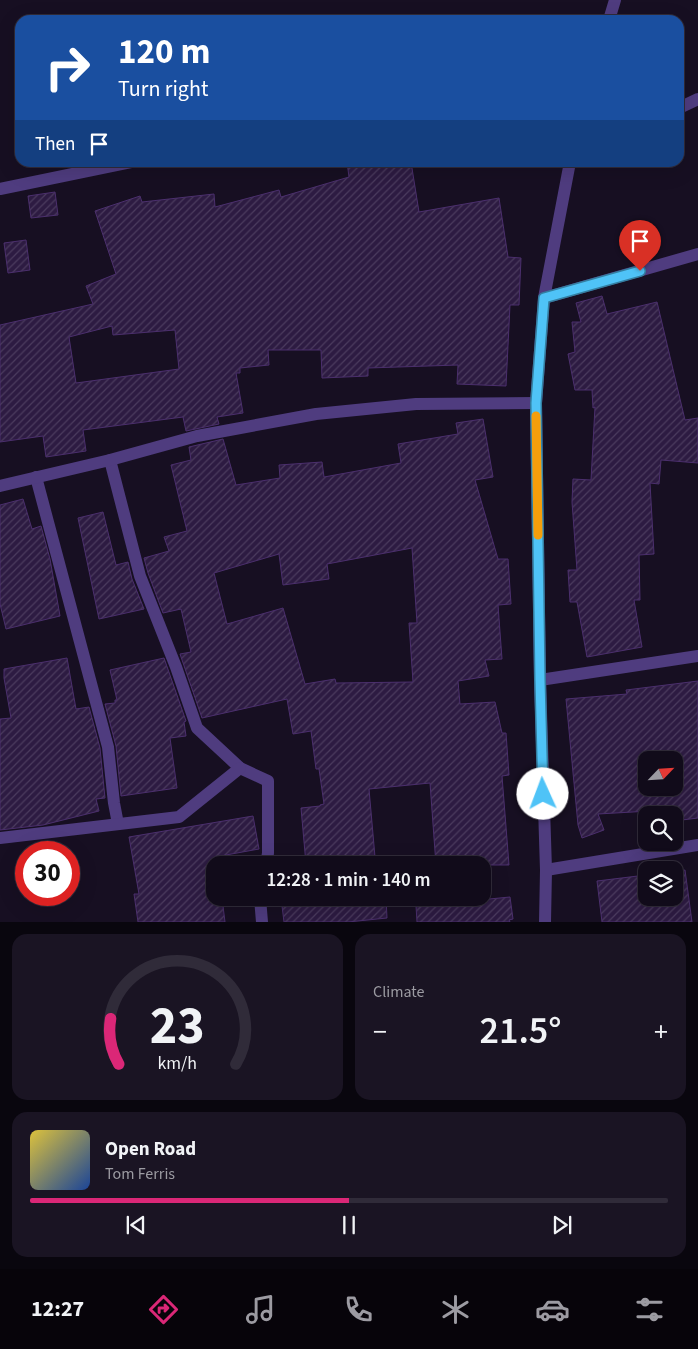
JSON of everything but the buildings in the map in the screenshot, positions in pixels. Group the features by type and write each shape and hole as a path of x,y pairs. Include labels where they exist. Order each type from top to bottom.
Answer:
{"street":[{"path":"610,15 615,0"},
{"path":"684,106 698,99"},
{"path":"0,189 108,167"},
{"path":"545,922 546,870 540,680 536,403 544,298 569,167"},
{"path":"544,298 698,254"},
{"path":"0,486 110,460 197,436 316,414 416,404 536,403"},
{"path":"110,460 140,576 176,666 197,728 240,768 268,781 268,856"},
{"path":"36,477 108,747 118,824"},
{"path":"540,680 698,656"},
{"path":"0,838 180,817 240,768"},
{"path":"546,870 698,845"},
{"path":"261,906 262,922"}],"slow traffic":[{"path":"536,416 538,535"}],"route":[{"path":"543,794 536,403 544,298 640,271"}]}
